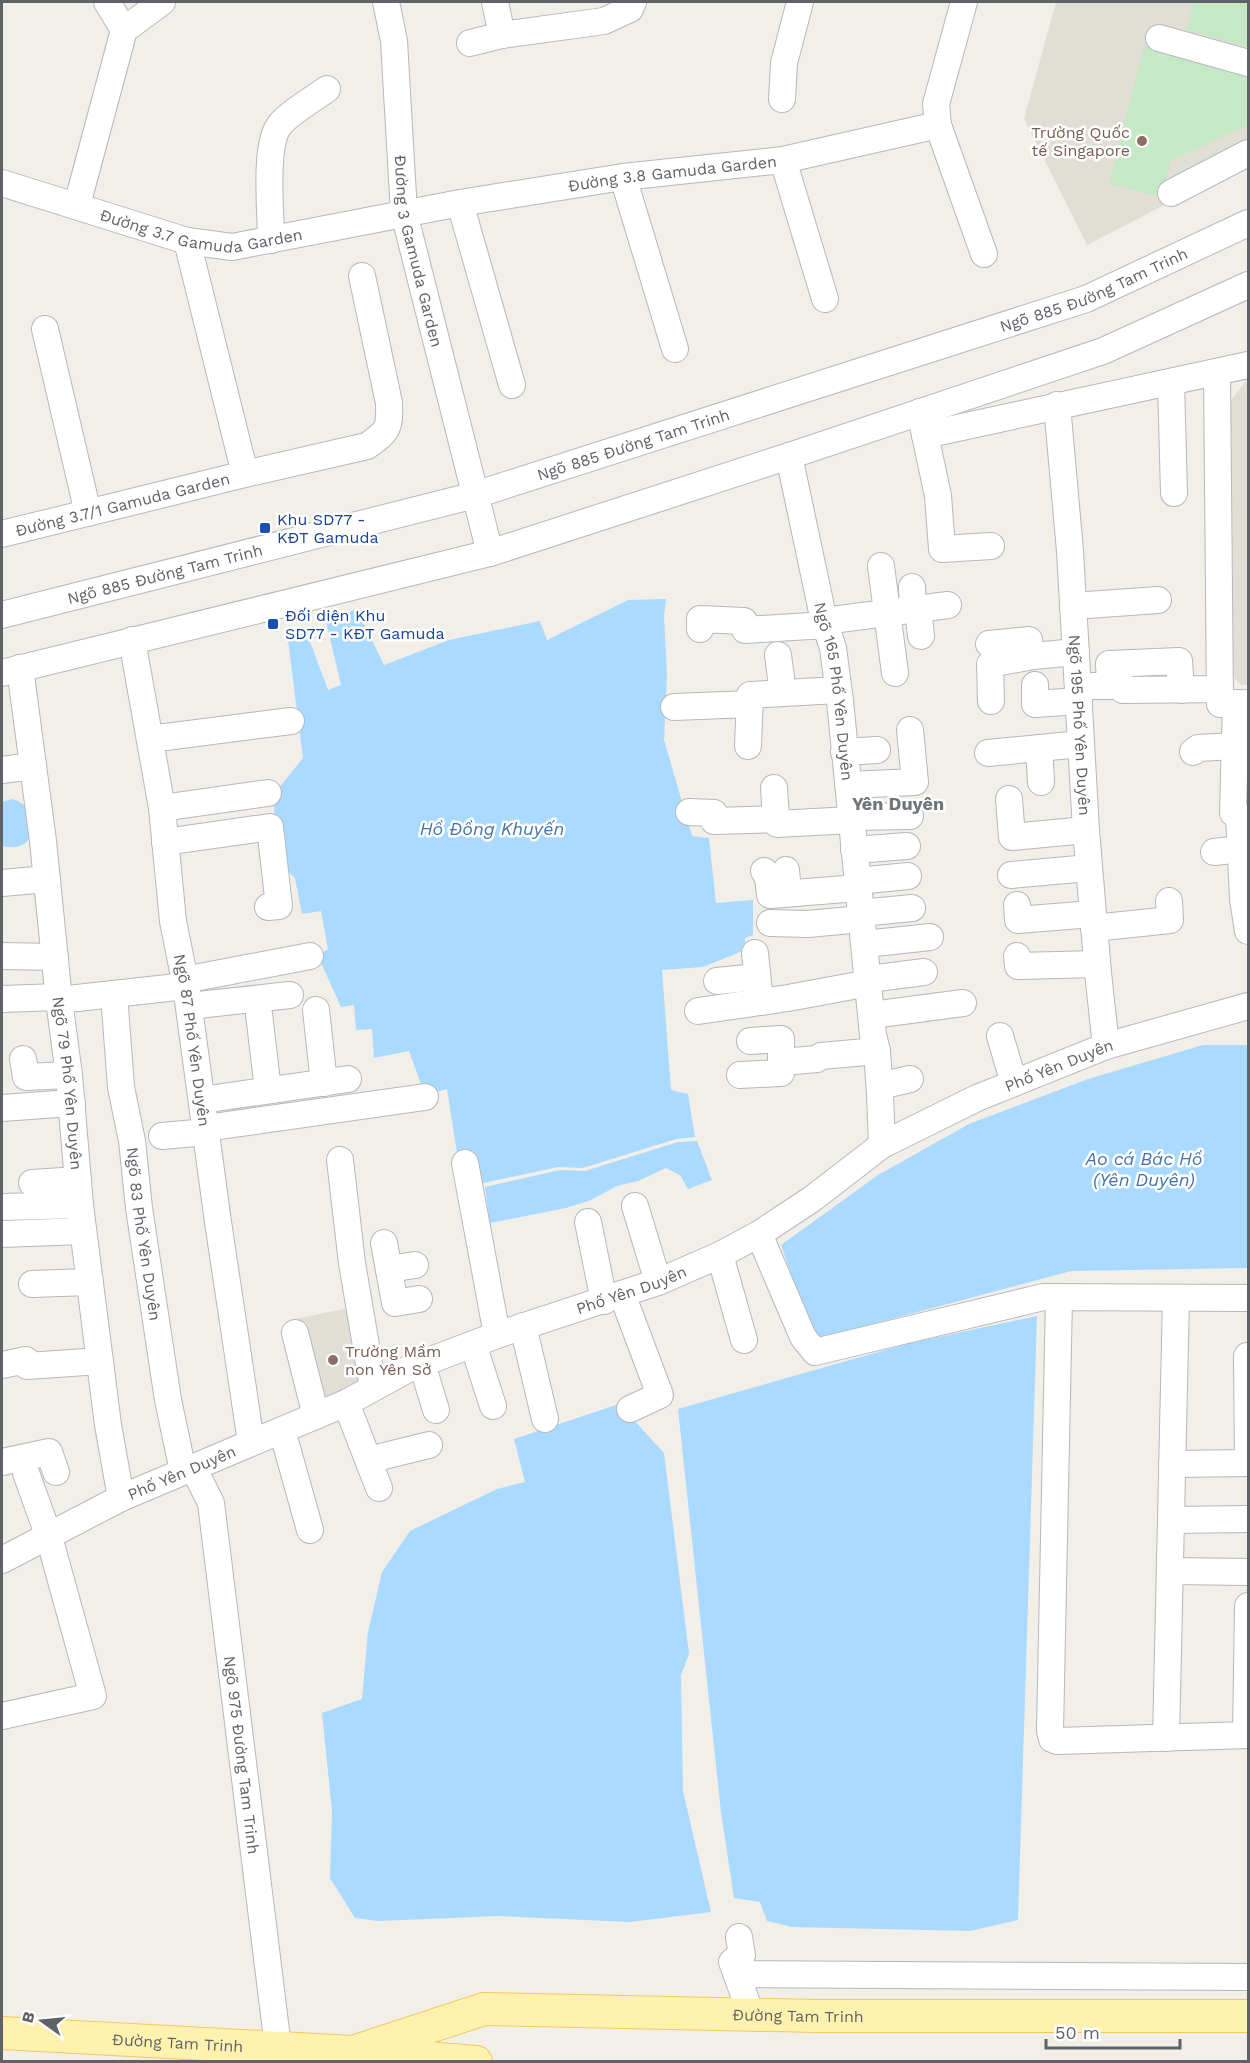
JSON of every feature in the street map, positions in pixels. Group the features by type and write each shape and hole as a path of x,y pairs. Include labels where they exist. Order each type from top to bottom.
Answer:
{"main road":[{"name":"Đường Tam Trinh","path":"341,2055 484,2009 750,2014 1248,2016"},
{"name":"Đường Tam Trinh","path":"2,2033 278,2047 341,2055 476,2061"}],"street":[{"path":"107,2 124,30"},
{"path":"77,205 124,30 162,2"},
{"name":"Đường 3 Gamuda Garden","path":"386,2 394,41 404,213 490,553"},
{"path":"495,2 502,35"},
{"path":"470,44 502,35 604,21 630,9 633,2"},
{"path":"782,99 784,63 800,2"},
{"path":"964,2 936,104 938,125 984,254"},
{"path":"1159,38 1248,63"},
{"path":"271,240 273,138 280,124 327,89"},
{"name":"Đường 3.8 Gamuda Garden","path":"404,213 623,177 783,160 938,125"},
{"path":"1172,193 1248,153"},
{"path":"783,160 825,299"},
{"path":"623,177 675,349"},
{"name":"Đường 3.7 Gamuda Garden","path":"2,183 187,241 232,247 404,213"},
{"path":"460,202 512,385"},
{"name":"Ngõ 885 Đường Tam Trinh","path":"2,615 476,495 1086,299 1248,224"},
{"name":"Đường 3.7/1 Gamuda Garden","path":"187,241 245,474"},
{"name":"Đường 3.7/1 Gamuda Garden","path":"2,534 367,446 390,424 389,403 362,276"},
{"path":"923,423 1103,351 1248,285"},
{"path":"45,329 88,513"},
{"path":"11,670 490,553 789,456 923,423 1057,405 1248,365"},
{"path":"1218,373 1235,699 1233,813 1239,815 1243,899 1248,931"},
{"path":"1171,382 1174,493"},
{"name":"Ngõ 195 Phố Yên Duyên","path":"1057,405 1073,606 1086,830 1106,1046"},
{"path":"923,423 938,496 942,549 991,546"},
{"name":"Ngõ 165 Phố Yên Duyên","path":"789,456 825,623 833,648 877,1051 882,1145"},
{"path":"881,566 895,673"},
{"path":"1073,606 1158,600"},
{"path":"700,629 700,619 744,621 745,638 887,614 914,602 948,605"},
{"path":"914,602 921,636"},
{"name":"Ngõ 87 Phố Yên Duyên","path":"132,640 162,808 173,921 186,991 251,1442"},
{"path":"989,644 1029,640 1031,656"},
{"path":"991,701 990,664 1031,656 1076,652"},
{"path":"778,655 783,693"},
{"name":"Ngõ 79 Phố Yên Duyên","path":"11,670 33,766 69,1075 83,1231 108,1425 121,1498"},
{"path":"1035,685 1035,704 1110,686 1123,686 1123,690 1181,690 1235,699"},
{"path":"748,746 750,694 838,690"},
{"path":"674,707 750,704"},
{"path":"150,740 291,721"},
{"path":"848,785 915,782 910,730"},
{"path":"988,753 1081,744"},
{"path":"1193,752 1198,748 1235,746"},
{"path":"1039,748 1041,782"},
{"path":"844,752 877,750"},
{"path":"2,770 33,766"},
{"path":"774,788 777,824 910,816"},
{"path":"162,808 268,793"},
{"path":"1009,799 1012,837 1086,830"},
{"path":"689,812 714,813 714,821 776,819"},
{"path":"165,842 270,827 279,906 268,907"},
{"path":"854,850 907,846"},
{"path":"1214,852 1241,849"},
{"path":"1011,875 1089,868"},
{"path":"779,878 858,885 908,876"},
{"path":"2,883 47,879"},
{"path":"1017,905 1018,920 1170,921 1170,901"},
{"path":"863,925 912,908"},
{"path":"770,923 863,925 930,937"},
{"path":"2,940 54,949"},
{"path":"2,956 54,949"},
{"path":"186,991 310,956"},
{"path":"1017,956 1018,966 1097,964"},
{"path":"717,981 757,978 869,981 924,972"},
{"path":"698,1011 757,978"},
{"path":"2,999 59,999 121,986 290,995"},
{"name":"Ngõ 83 Phố Yên Duyên","path":"121,986 121,1087 132,1141 138,1208 168,1400 188,1469"},
{"path":"872,1015 963,1003"},
{"name":"Phố Yên Duyên","path":"2,1560 121,1498 346,1403 373,1387 422,1364 497,1335 658,1282 720,1255 759,1234 812,1199 882,1145 977,1098 1106,1046 1248,1006"},
{"path":"202,1101 336,1081 316,1010"},
{"path":"259,1014 268,1090"},
{"path":"1000,1036 1014,1083"},
{"path":"740,1075 781,1073 781,1039 750,1041"},
{"path":"781,1062 817,1049 821,1056 877,1051"},
{"path":"23,1059 26,1077 69,1075"},
{"path":"880,1086 910,1079"},
{"path":"162,1137 425,1097"},
{"path":"2,1108 72,1103"},
{"path":"340,1160 357,1291 373,1387"},
{"path":"465,1163 497,1335"},
{"path":"32,1183 79,1192"},
{"path":"2,1207 79,1192"},
{"path":"635,1206 658,1282"},
{"path":"588,1222 613,1298 660,1395 630,1409"},
{"path":"2,1234 83,1231"},
{"path":"759,1234 803,1336 815,1352 1042,1296 1248,1298"},
{"path":"384,1243 395,1303 419,1299"},
{"path":"720,1255 744,1340"},
{"path":"357,1291 415,1265"},
{"path":"32,1284 90,1282"},
{"path":"1059,1297 1050,1731 1052,1739 1057,1741 1247,1735 1248,1606"},
{"path":"1166,1738 1176,1298"},
{"path":"523,1326 545,1419"},
{"path":"295,1333 316,1416"},
{"path":"473,1344 493,1406"},
{"path":"1172,1464 1248,1463 1247,1356"},
{"path":"2,1365 26,1360 27,1366 100,1360"},
{"path":"422,1364 436,1410"},
{"path":"346,1403 379,1488"},
{"path":"282,1430 310,1530"},
{"path":"368,1460 429,1445"},
{"path":"2,1462 49,1452 56,1472"},
{"name":"Ngõ 975 Đường Tam Trinh","path":"188,1469 211,1503 278,2047"},
{"path":"2,1716 93,1696 49,1537 26,1473"},
{"path":"1171,1520 1248,1519"},
{"path":"1170,1572 1248,1572"},
{"path":"739,1937 742,1955 732,1962 750,2014"},
{"path":"736,1974 1248,1977"},
{"path":"1190,1976 1190,2016"}],"shaded area":[{"name":"Trường Quốc tế Singapore","path":"1056,2 1248,2 1248,162 1087,245 1024,119"},
{"path":"1248,378 1248,685 1241,685 1226,670 1231,400"},
{"name":"Trường Mầm non Yên Sở","path":"349,1308 366,1383 317,1409 295,1319"}],"green space":[{"path":"1194,2 1248,2 1248,47 1186,30"},
{"path":"1144,46 1248,73 1248,125 1170,161 1161,197 1109,184"}],"water":[{"name":"Hồ Đồng Khuyến","path":"666,599 664,615 667,674 664,740 692,836 709,838 716,903 753,900 753,935 745,938 745,950 703,967 662,970 671,1090 688,1094 695,1137 676,1139 583,1168 558,1167 483,1183 478,1165 458,1160 447,1089 425,1095 409,1051 374,1058 372,1029 356,1030 354,1005 341,1007 318,956 328,949 321,911 302,914 295,878 275,859 274,794 303,758 287,632 305,628 328,690 341,685 326,621 357,609 384,665 449,640 540,621 547,640 628,600"},
{"path":"12,799 23,804 30,812 34,820 34,830 24,844 14,847 2,846 2,802"},
{"name":"Ao cá Bác Hồ (Yên Duyên)","path":"1203,1045 1248,1045 1248,1268 1071,1271 816,1339 781,1245 878,1175 969,1124 1088,1079"},
{"path":"697,1141 712,1180 688,1189 680,1175 666,1168 638,1181 617,1186 591,1200 566,1208 490,1223 485,1187 560,1170 585,1171 678,1142"},
{"path":"1037,1316 1018,1920 970,1931 792,1927 767,1921 760,1902 734,1898 721,1812 678,1409 910,1343"},
{"path":"619,1404 664,1453 689,1654 681,1675 683,1791 711,1912 630,1922 498,1916 378,1921 355,1918 330,1878 332,1811 322,1713 362,1699 368,1632 382,1572 410,1531 497,1489 525,1482 514,1439"}],"place":[{"name":"Trường Quốc tế Singapore","path":"1142,141"},
{"name":"Khu SD77 - KĐT Gamuda","path":"265,528"},
{"name":"Đối diện Khu SD77 - KĐT Gamuda","path":"273,624"},
{"name":"Trường Mầm non Yên Sở","path":"333,1360"}],"district":[{"name":"Yên Duyên","path":"898,803"}]}
